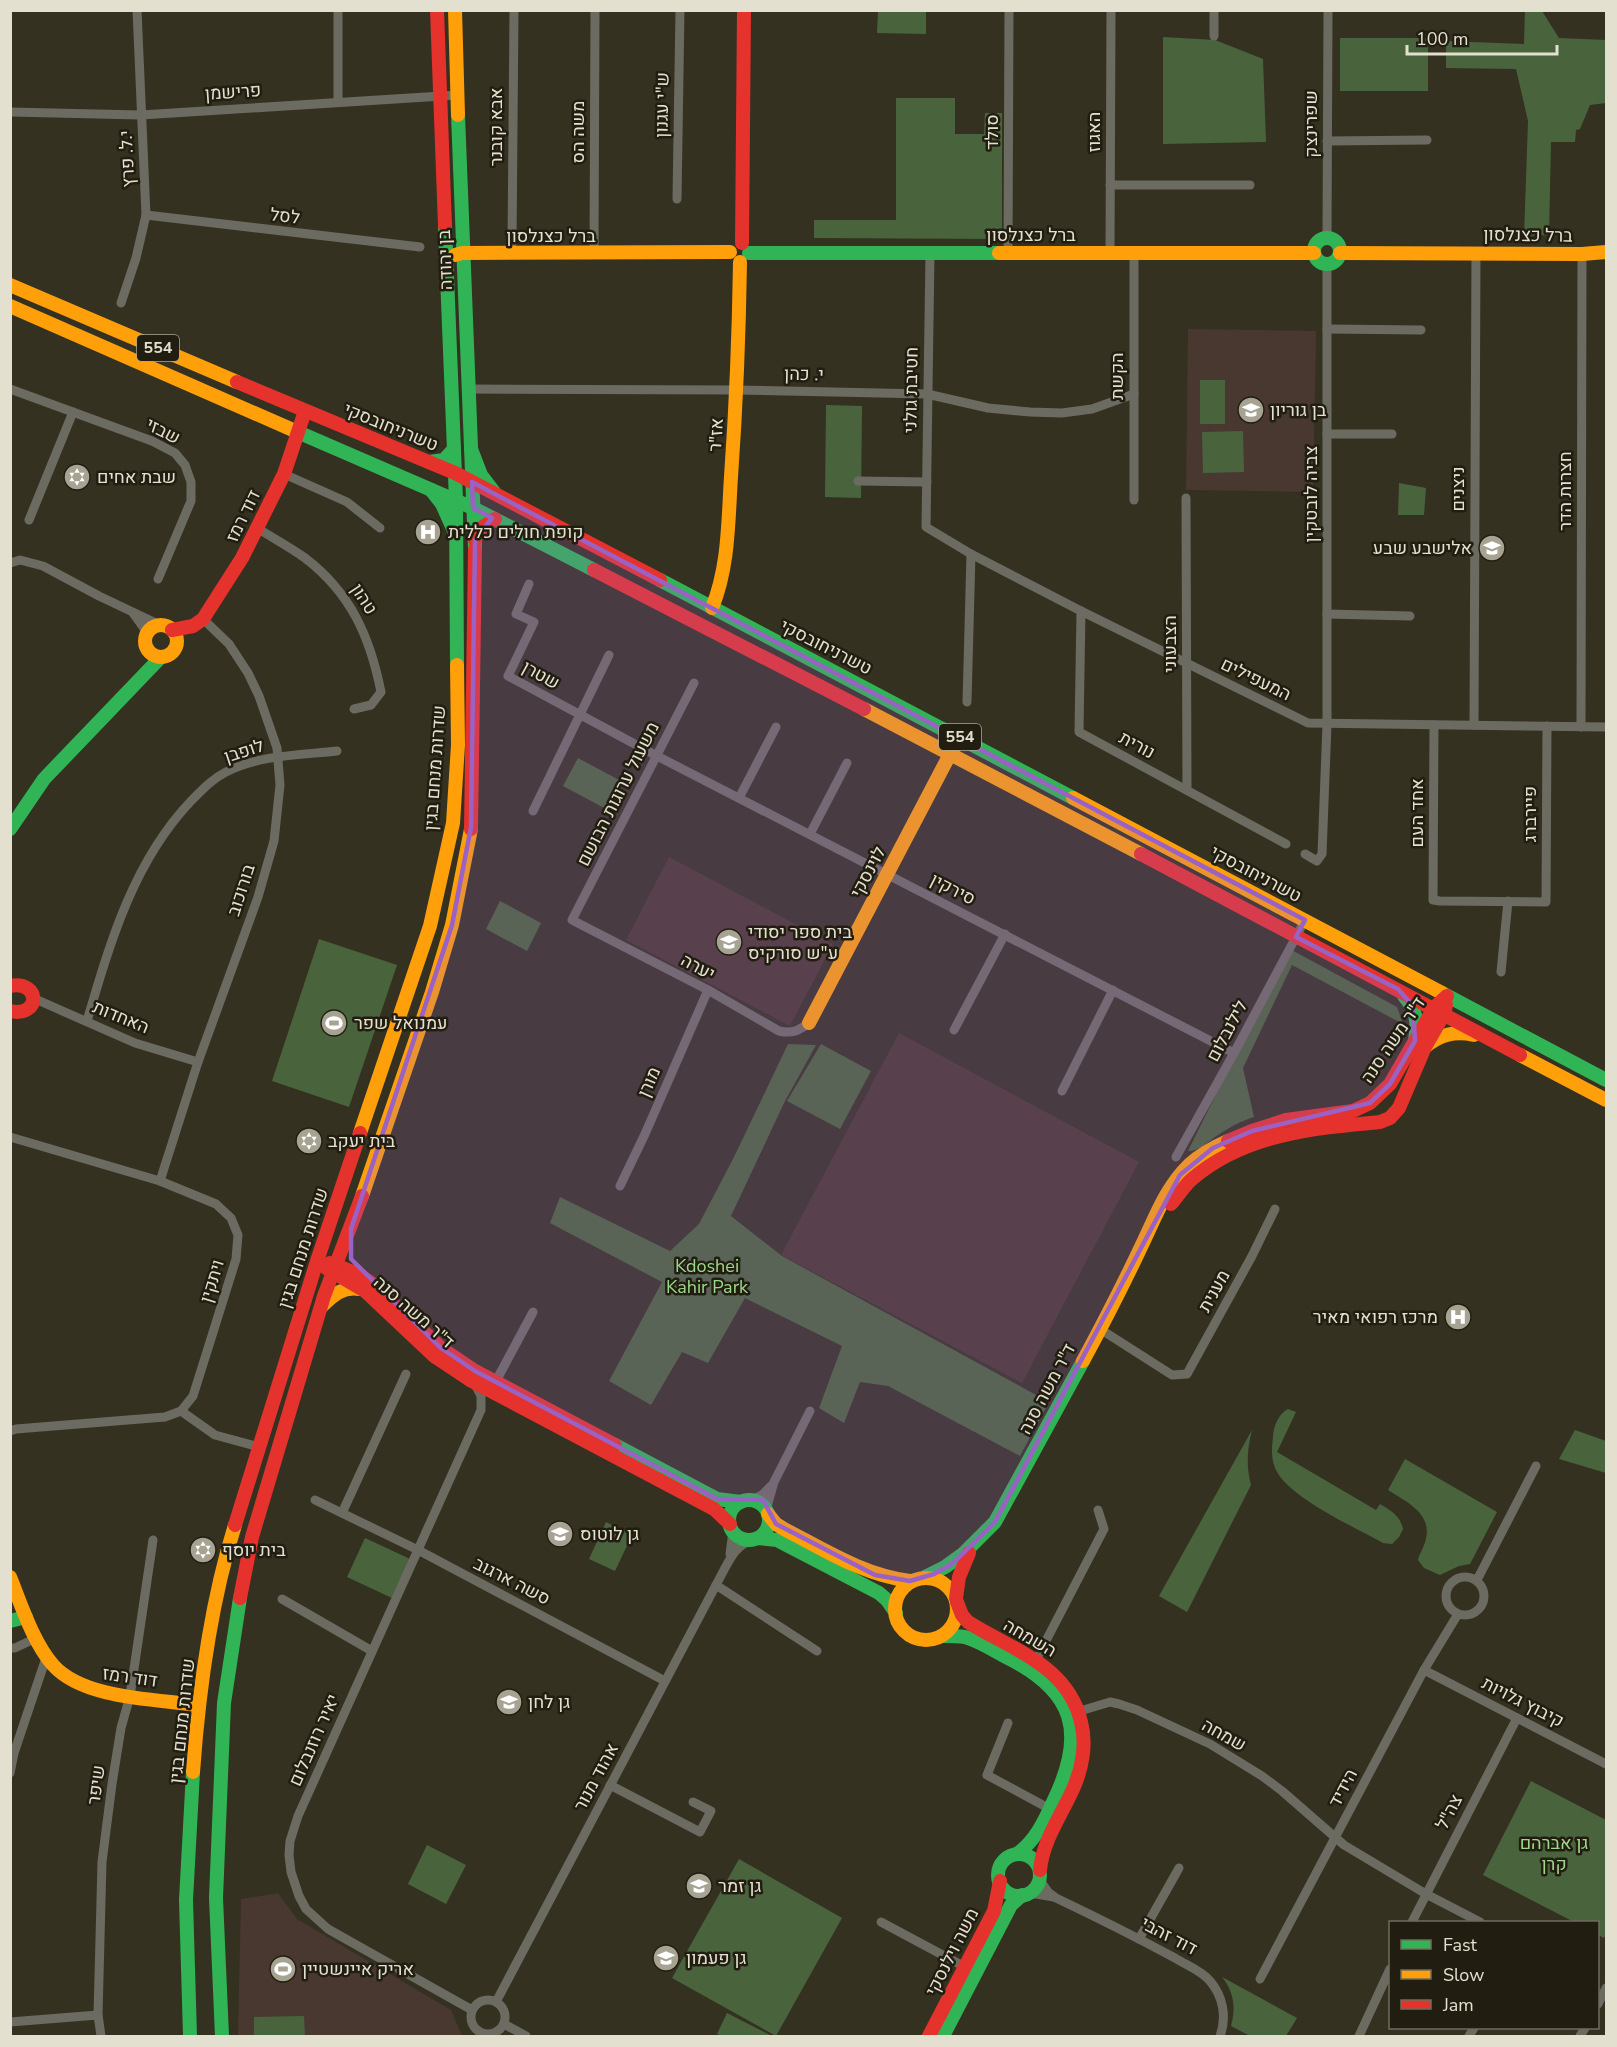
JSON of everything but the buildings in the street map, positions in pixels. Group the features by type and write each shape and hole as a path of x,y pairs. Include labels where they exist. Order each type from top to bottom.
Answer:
{"main road":[{"name":"בן יהודה","path":"437,10 455,473"},
{"name":"בן יהודה","path":"455,10 473,508"},
{"name":"אז\"ר","path":"712,608 717,597 726,553 737,390 744,253 744,10"},
{"path":"1327,238 1338,244 1340,253 1335,261 1327,264 1318,261 1314,253 1319,241 1327,238"},
{"name":"ברל כצנלסון","path":"446,261 462,253 730,252 734,244 744,253 1314,253"},
{"name":"ברל כצנלסון","path":"1340,253 1582,254 1606,252"},
{"name":"טשרניחובסקי","path":"10,285 455,473 1606,1080"},
{"name":"טשרניחובסקי","path":"10,306 473,508 950,754 1606,1100"},
{"name":"דוד רמז","path":"177,643 189,634 242,558 284,474 305,411"},
{"path":"429,462 448,458 454,449"},
{"path":"471,449 481,475 495,495"},
{"name":"שדרות מנחם בגין","path":"189,2037 186,1900 198,1705 227,1551 317,1260 430,926 453,823 458,745 455,473"},
{"path":"427,486 442,504 456,535"},
{"name":"שדרות מנחם בגין","path":"222,2037 216,1898 224,1703 236,1616 252,1537 321,1307 351,1228 436,981 452,925 471,827 475,540 473,508"},
{"path":"475,540 480,529 495,519"},
{"path":"139,679 148,650 146,643 148,633 153,628 198,622"},
{"path":"10,829 44,779 161,657 174,651 177,643 176,637 166,628"},
{"path":"148,650 161,657"},
{"name":"לוינסקי","path":"809,1023 959,737"},
{"path":"11,1012 20,1013 28,1010 33,998 32,993 25,986 12,982"},
{"path":"1398,989 1416,1012 1420,1044 1450,1033 1465,1033 1489,1038"},
{"name":"ד\"ר משה סנה","path":"924,1577 952,1564 995,1522 1100,1329 1142,1248 1161,1204 1173,1184 1190,1164 1228,1140 1270,1124 1360,1109 1370,1103 1390,1084 1420,1044 1447,996"},
{"name":"ד\"ר משה סנה","path":"1142,1248 1190,1179 1234,1151 1289,1132 1380,1122 1390,1118 1399,1108 1420,1044"},
{"path":"321,1307 331,1297 346,1288 366,1286 351,1259 351,1228"},
{"name":"ד\"ר משה סנה","path":"317,1260 366,1286 441,1348 495,1382 717,1499 730,1502 746,1501"},
{"name":"ד\"ר משה סנה","path":"366,1286 376,1301 434,1356 505,1399 714,1509 731,1527"},
{"path":"746,1501 759,1503 767,1512 776,1524 875,1575 910,1581 924,1577 936,1578 943,1582 950,1587 956,1600 956,1619 952,1626 942,1636 930,1640 910,1635 902,1628 887,1600 870,1588 777,1540 737,1536 731,1527 732,1511 746,1501"},
{"path":"754,1539 766,1530 769,1524 767,1512"},
{"name":"ד\"ר משה סנה","path":"956,1600 959,1577 964,1562 977,1542"},
{"name":"דוד רמז","path":"10,1577 36,1638 53,1665 72,1680 98,1692 198,1705"},
{"path":"896,1613 897,1598 902,1588 910,1581"},
{"name":"השמחה","path":"956,1600 962,1615 968,1622 1036,1660 1059,1678 1069,1688 1075,1713"},
{"path":"10,1621 26,1617"},
{"name":"השמחה","path":"942,1636 964,1637 1034,1672 1051,1686 1075,1713"},
{"path":"1075,1713 1084,1749 1075,1785 1041,1853 1040,1875 1036,1887 1026,1894 1012,1895 1007,1892 1000,1881 1000,1866 1010,1856 1026,1849 1036,1836 1050,1809 1064,1780 1070,1756 1075,1713"},
{"path":"1017,1854 1031,1858 1038,1865 1040,1875"},
{"name":"משה וילנסקי","path":"929,2037 994,1911 1000,1881"},
{"name":"משה וילנסקי","path":"943,2037 1011,1905 1026,1894"}],"street":[{"name":"י.ל. פרץ","path":"121,303 136,258 146,215 137,10"},
{"path":"338,10 338,102"},
{"name":"אבא קובנר","path":"512,243 514,10"},
{"name":"משה הס","path":"594,253 595,10"},
{"name":"ש\"י עגנון","path":"677,199 680,10"},
{"name":"סולד","path":"1008,253 1009,10"},
{"name":"האגוז","path":"1110,253 1111,10"},
{"path":"1214,10 1214,36"},
{"name":"שפרינצק","path":"1327,238 1328,10"},
{"name":"פרישמן","path":"10,112 141,115 458,94"},
{"path":"1327,141 1427,140"},
{"path":"1110,185 1250,185"},
{"name":"לסל","path":"146,215 420,247"},
{"name":"ניצנים","path":"1474,726 1476,252"},
{"name":"חטיבת גולני","path":"926,527 930,253"},
{"name":"הקשת","path":"1134,253 1134,500"},
{"name":"חצרות הדר","path":"1581,728 1582,254"},
{"name":"צביה לובטקין","path":"1305,854 1317,861 1322,854 1327,724 1327,264"},
{"path":"1327,329 1420,330"},
{"name":"שבזי","path":"10,389 152,441 175,453 185,465 191,482 190,501 158,579"},
{"name":"י. כהן","path":"469,389 737,390 927,394 988,408 1062,413 1092,409 1134,394"},
{"path":"29,520 73,412"},
{"path":"1327,435 1392,434"},
{"path":"284,474 348,502 380,528"},
{"path":"858,481 927,482"},
{"name":"הצבעוני","path":"1186,498 1187,790"},
{"name":"המעפילים","path":"926,527 971,554 1081,611 1308,723 1606,727"},
{"name":"טהון","path":"257,528 305,558 337,588 363,629 374,658 381,692 371,705 354,709"},
{"path":"967,702 971,554"},
{"path":"10,563 20,560 44,566 99,596 166,628"},
{"name":"שטרן","path":"529,584 516,614 534,622 508,676 657,756"},
{"path":"132,611 148,633"},
{"name":"נורית","path":"1081,611 1079,732 1286,844"},
{"path":"1327,614 1410,616"},
{"name":"בורוכוב","path":"160,1181 198,1062 258,897 274,841 280,784 277,748 269,722 248,673 229,644 198,622"},
{"path":"533,811 609,655"},
{"name":"משעול ערוגות הבושם","path":"572,920 694,683"},
{"name":"אחד העם","path":"1434,725 1433,900 1508,901"},
{"name":"פיירברג","path":"1508,901 1546,902 1547,726"},
{"path":"739,798 776,727"},
{"name":"לופבן","path":"87,1021 107,952 125,903 148,857 176,816 207,784 247,763 278,757 338,751"},
{"name":"סירקין","path":"657,756 1234,1053"},
{"path":"810,834 847,763"},
{"path":"1501,972 1508,901"},
{"name":"יערה","path":"572,920 708,990 779,1031 798,1032 809,1023"},
{"name":"לילנבלום","path":"1176,1157 1305,920"},
{"path":"954,1030 1005,934"},
{"name":"מורן","path":"620,1186 708,990"},
{"path":"1062,1091 1113,990"},
{"name":"האחדות","path":"33,998 135,1043 198,1062"},
{"name":"ויתקין","path":"10,1137 160,1181 216,1203 231,1218 238,1235 236,1259 193,1396 181,1411"},
{"name":"מענית","path":"1100,1329 1172,1375 1187,1374 1252,1256 1275,1209"},
{"path":"495,1382 533,1312"},
{"path":"342,1513 406,1374"},
{"path":"474,1382 481,1396 481,1410"},
{"path":"481,1410 492,1401 505,1399"},
{"name":"יאיר רוזנבלום","path":"472,2010 361,1949 317,1921 306,1910 299,1896 291,1872 289,1855 290,1841 298,1816 481,1410"},
{"path":"10,1431 165,1417 181,1411 215,1435 259,1447"},
{"path":"767,1512 774,1482 810,1412"},
{"path":"1477,1580 1536,1466"},
{"path":"746,1501 762,1495 774,1482"},
{"name":"סשה ארגוב","path":"315,1500 418,1550 665,1681"},
{"path":"1036,1660 1104,1529 1098,1510"},
{"name":"אהוד מנור","path":"725,1568 732,1546 731,1527"},
{"name":"אהוד מנור","path":"496,2002 725,1568 741,1544 754,1539"},
{"name":"שיפר","path":"101,2037 98,2015 102,1862 114,1773 130,1696 153,1540"},
{"path":"1464,1576 1477,1580 1484,1593 1482,1606 1471,1614 1458,1614 1452,1611 1446,1603 1445,1596 1449,1583 1457,1577 1464,1576"},
{"path":"716,1585 818,1651"},
{"path":"282,1599 372,1651"},
{"name":"הידיד","path":"1260,1979 1424,1671 1458,1614"},
{"path":"10,1648 36,1638"},
{"path":"10,1773 26,1714 47,1655"},
{"name":"קיבוץ גלויות","path":"1424,1671 1606,1763"},
{"name":"שמחה","path":"1075,1713 1110,1702 1119,1704 1210,1744 1276,1786 1356,1853 1476,1921"},
{"name":"צה\"ל","path":"1413,1921 1516,1718"},
{"path":"1008,1723 987,1775 1050,1809"},
{"path":"610,1785 700,1832 711,1811 693,1802"},
{"path":"1139,1938 1179,1868"},
{"name":"דוד זהבי","path":"1040,1875 1049,1893 1056,1898 1139,1938 1210,1980 1223,2006 1224,2020 1220,2037"},
{"name":"דוד זהבי","path":"1026,1894 1056,1898"},
{"path":"881,1922 965,1967"},
{"path":"1359,2037 1389,1971"},
{"path":"485,2000 496,2002 504,2012 504,2024 494,2034 482,2034 471,2022 472,2010 479,2002 485,2000"},
{"path":"10,2022 98,2015"},
{"path":"504,2024 526,2037"}],"highlighted area":[{"path":"472,482 1305,920 1296,937 1398,989 1413,1006 1415,1041 1390,1084 1370,1103 1252,1131 1213,1148 1180,1175 995,1522 952,1564 934,1574 910,1581 875,1575 776,1524 763,1500 717,1499 475,1371 441,1348 351,1259 351,1229 452,925 471,827 475,540 492,518 473,508"}],"shaded area":[{"name":"בן גוריון","path":"1188,329 1316,331 1313,492 1186,490"},
{"name":"בית ספר יסודי ע\"ש סורקיס","path":"669,857 833,944 790,1026 626,940"},
{"path":"899,1033 1139,1162 1022,1383 781,1255"},
{"path":"278,1893 297,1919 451,2010 462,2036 238,2036 241,1899"}],"green space":[{"path":"1525,10 1542,11 1559,38 1606,40 1606,103 1590,105 1580,129 1576,130 1575,142 1551,142 1549,235 1524,236 1528,121 1516,69 1446,68 1446,41 1524,44"},
{"path":"878,11 926,11 926,34 877,33"},
{"path":"1163,37 1215,40 1263,59 1266,142 1163,144"},
{"path":"1340,38 1428,38 1428,91 1340,91"},
{"path":"896,98 955,98 955,134 984,134 985,113 1002,113 1002,239 814,238 814,220 896,220"},
{"path":"1200,380 1225,380 1225,424 1200,424"},
{"path":"826,405 862,406 861,498 825,497"},
{"path":"1243,431 1244,472 1203,473 1202,432"},
{"path":"1399,483 1426,488 1424,515 1398,515"},
{"path":"578,758 623,782 608,810 563,786"},
{"path":"500,901 541,923 527,951 486,929"},
{"name":"עמנואל שפר","path":"319,939 397,965 349,1107 272,1081"},
{"path":"1288,948 1397,1007 1403,1024 1292,965 1243,1068 1254,1117 1231,1127 1200,1148 1188,1151"},
{"name":"Kdoshei Kahir Park","path":"788,1044 816,1045 784,1103 731,1216 782,1256 1049,1402 1020,1456 888,1386 860,1382 844,1423 819,1408 842,1346 745,1298 708,1363 682,1352 651,1405 609,1381 662,1282 550,1223 560,1197 670,1251 699,1224"},
{"path":"821,1044 871,1071 840,1129 787,1101"},
{"path":"1288,1409 1296,1412 1277,1452 1376,1510 1380,1504 1391,1511 1400,1520 1403,1529 1392,1544 1383,1543 1321,1509 1290,1488 1280,1476 1272,1458 1273,1433 1279,1417"},
{"path":"1252,1430 1248,1458 1251,1485 1187,1612 1159,1596"},
{"path":"1575,1430 1606,1441 1606,1473 1559,1459"},
{"path":"1405,1459 1497,1512 1470,1564 1459,1566 1440,1575 1424,1568 1418,1560 1425,1544 1427,1529 1425,1522 1416,1509 1388,1490"},
{"path":"606,1522 632,1535 615,1571 589,1559"},
{"path":"365,1538 410,1559 392,1598 347,1577"},
{"name":"גן אברהם קרן","path":"1531,1781 1606,1820 1606,1934 1604,1938 1599,1936 1599,1921 1572,1921 1483,1875"},
{"path":"427,1845 466,1865 446,1904 408,1884"},
{"path":"739,1859 842,1918 776,2036 672,1978"},
{"path":"1222,1977 1297,2018 1286,2036 1250,2036 1231,2026 1233,2000"},
{"path":"727,2013 772,2036 722,2036 717,2034"},
{"path":"304,2016 305,2036 254,2036 254,2017"}],"traffic: fast":[{"path":"458,115 475,549"},
{"path":"445,226 456,500 457,665"},
{"path":"1327,238 1336,242 1340,251 1336,260 1327,264 1318,260 1314,251 1318,242 1327,238"},
{"path":"749,253 999,253"},
{"path":"293,430 473,508 594,570"},
{"path":"429,462 444,460 454,449"},
{"path":"471,449 481,475 494,492"},
{"path":"431,490 442,504 456,535"},
{"path":"660,580 1073,798"},
{"path":"10,829 44,779 161,657"},
{"path":"1442,993 1606,1080"},
{"path":"1404,996 1416,1017 1415,1041"},
{"path":"925,1577 945,1567 963,1554 995,1522 1083,1361"},
{"path":"615,1445 717,1499 741,1502"},
{"path":"749,1500 763,1506 769,1520 763,1534 749,1540 735,1534 729,1520 735,1506 749,1500"},
{"path":"758,1538 777,1540 879,1593 896,1613"},
{"path":"222,2036 216,1898 224,1703 240,1598"},
{"path":"10,1621 26,1617"},
{"path":"942,1636 970,1639 1029,1670 1047,1684 1060,1700 1068,1716 1071,1735 1070,1755 1064,1777 1038,1831 1017,1854"},
{"path":"190,2036 186,1900 193,1772"},
{"path":"1019,1854 1034,1860 1040,1875 1034,1890 1019,1896 1004,1890 998,1875 1004,1860 1019,1854"},
{"path":"943,2036 1011,1905 1022,1895"}],"traffic: slow":[{"path":"455,10 458,115"},
{"path":"455,255 462,253 730,252"},
{"path":"1340,253 1582,254 1606,252"},
{"path":"999,253 1314,253"},
{"path":"712,608 722,576 728,527 737,370 740,262"},
{"path":"10,285 237,382"},
{"path":"10,306 293,430"},
{"path":"161,625 172,630 177,641 172,652 161,657 150,652 145,641 150,630 161,625"},
{"path":"360,1133 430,926 453,823 458,745 457,665"},
{"path":"864,709 1141,854"},
{"path":"809,1023 959,737"},
{"path":"1073,798 1442,993"},
{"path":"362,1196 432,992 452,925 471,829"},
{"path":"1425,1047 1436,1039 1448,1035 1460,1033 1474,1035"},
{"path":"1520,1055 1606,1100"},
{"path":"1083,1361 1173,1184 1193,1161 1228,1141"},
{"path":"322,1306 343,1290 360,1289"},
{"path":"768,1514 776,1524 784,1529 845,1561 876,1573 910,1581"},
{"path":"193,1772 212,1616 235,1525"},
{"path":"10,1577 39,1645 53,1665 66,1676 82,1685 121,1696 198,1705"},
{"path":"920,1578 932,1578 948,1587 955,1597 957,1609 955,1621 948,1631 932,1640 920,1640 909,1635 900,1626 895,1615 895,1603 900,1592 909,1583 920,1578"}],"traffic: jam":[{"path":"437,10 445,226"},
{"path":"742,243 744,10"},
{"path":"237,382 455,473 660,580"},
{"path":"172,630 193,626 203,619 242,558 284,474 305,411"},
{"path":"475,540 480,529 495,519"},
{"path":"471,829 475,549"},
{"path":"594,570 864,709"},
{"path":"1141,854 1520,1055"},
{"path":"10,986 27,988 32,993 33,999 32,1005 27,1009 20,1012 10,1011"},
{"path":"1228,1141 1286,1120 1353,1111 1370,1103 1390,1084 1434,1008 1447,996"},
{"path":"1171,1204 1189,1182 1212,1164 1234,1152 1281,1136 1330,1127 1380,1122 1390,1118 1399,1108 1425,1047 1444,1014 1446,1005"},
{"path":"235,1525 317,1261 360,1133"},
{"path":"240,1598 252,1537 324,1296 362,1196"},
{"path":"330,1263 358,1274 371,1283 441,1348 475,1371 615,1445"},
{"path":"326,1268 365,1291 434,1356 470,1380 714,1509 730,1524"},
{"path":"956,1598 959,1577 969,1553"},
{"path":"957,1602 962,1615 968,1622 1020,1651 1051,1673 1064,1686 1074,1702 1081,1722 1083,1756 1079,1773 1049,1838 1040,1870"},
{"path":"929,2036 994,1911 1000,1881"}],"place":[{"name":"בן גוריון","path":"1251,410"},
{"name":"שבת אחים","path":"77,477"},
{"name":"קופת חולים כללית","path":"428,532"},
{"name":"אלישבע שבע","path":"1492,548"},
{"name":"בית ספר יסודי ע\"ש סורקיס","path":"729,942"},
{"name":"עמנואל שפר","path":"334,1023"},
{"name":"בית יעקב","path":"309,1141"},
{"name":"מרכז רפואי מאיר","path":"1458,1317"},
{"name":"גן לוטוס","path":"560,1534"},
{"name":"בית יוסף","path":"203,1550"},
{"name":"גן לחן","path":"509,1702"},
{"name":"גן זמר","path":"699,1886"},
{"name":"גן פעמון","path":"666,1958"},
{"name":"אריק איינשטיין","path":"283,1969"}]}
